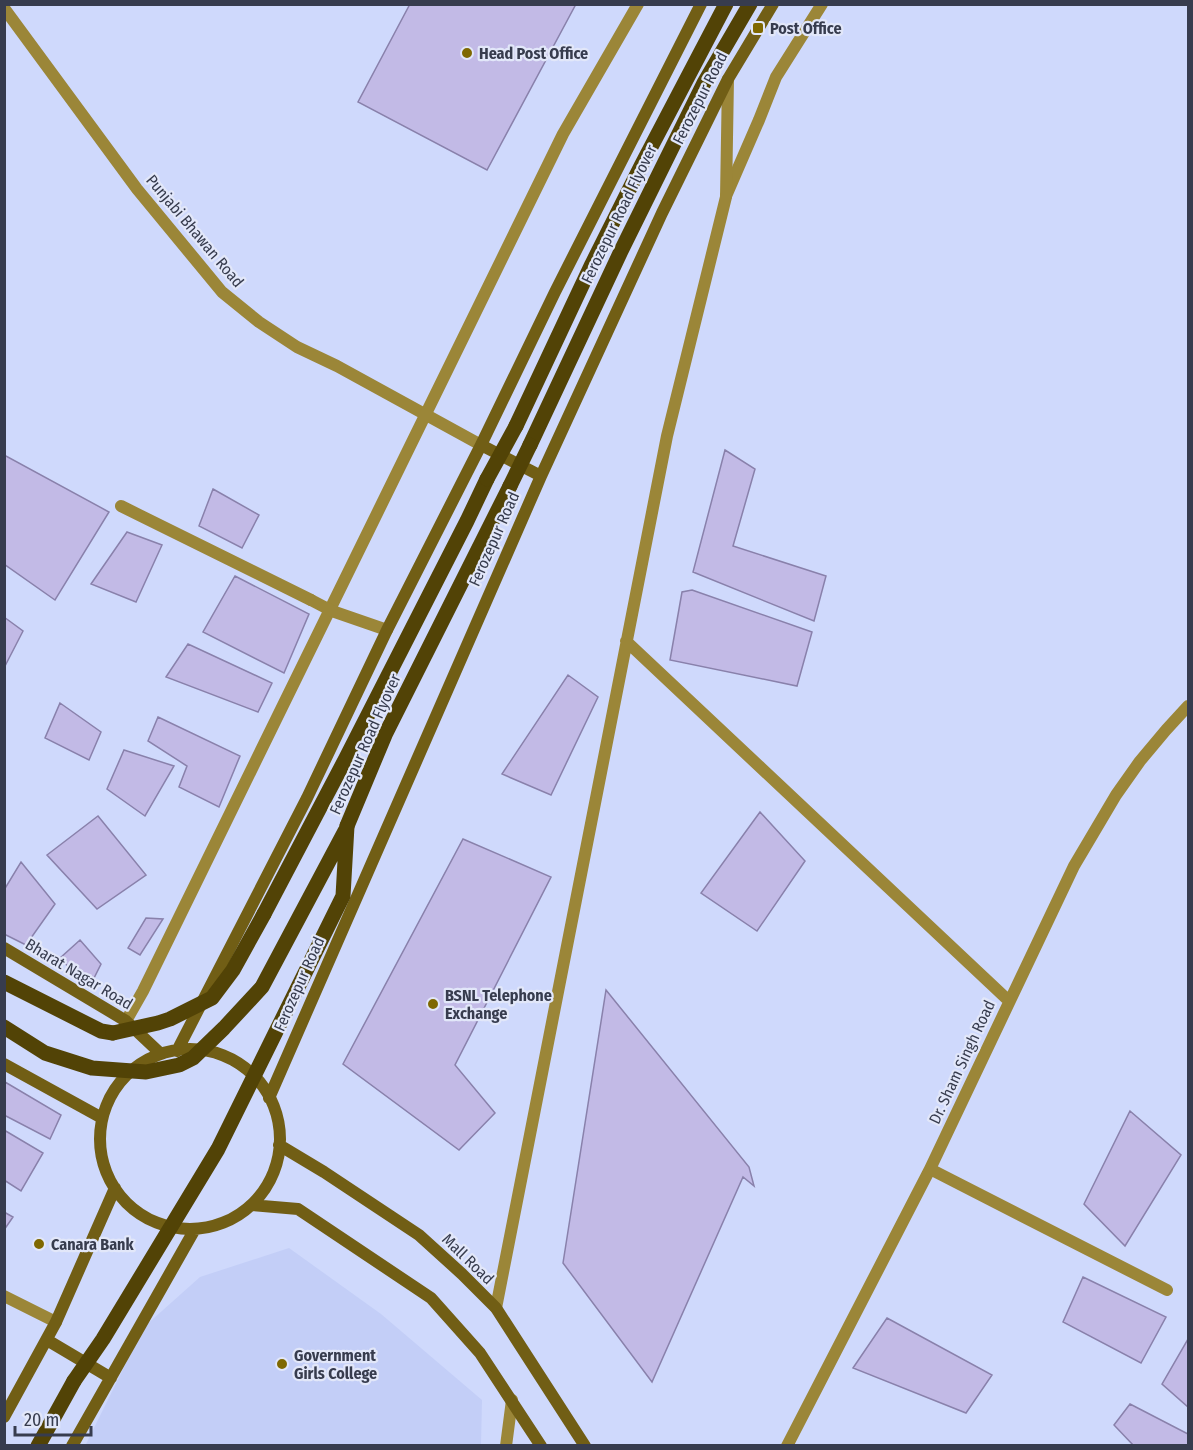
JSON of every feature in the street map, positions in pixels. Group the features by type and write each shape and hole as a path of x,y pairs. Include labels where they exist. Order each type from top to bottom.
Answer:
{"main road":[{"path":"177,1051 307,798 387,630 701,4"},
{"name":"Ferozepur Road Flyover","path":"516,426 612,224 726,4"},
{"name":"Ferozepur Road Flyover","path":"531,445 621,251 704,83 750,4"},
{"name":"Ferozepur Road","path":"269,1098 541,476 662,213 728,79 773,4"},
{"name":"Ferozepur Road","path":"487,479 516,426"},
{"path":"481,445 541,476"},
{"name":"Ferozepur Road","path":"510,486 531,445"},
{"name":"Ferozepur Road Flyover","path":"4,982 101,1031 113,1033 170,1019 212,998 233,970 264,914 346,758 487,479"},
{"name":"Ferozepur Road Flyover","path":"38,1446 74,1381 103,1339 218,1149 343,896 347,826 385,735 510,486"},
{"path":"4,1027 45,1053 92,1068 146,1072 178,1065 192,1058 225,1029 262,987 347,826"},
{"name":"Bharat Nagar Road","path":"4,948 126,1021 161,1054"},
{"path":"192,1049 222,1054 248,1070 267,1092 279,1121 279,1152 270,1180 252,1205 232,1219 195,1229 178,1229 149,1221 124,1203 107,1178 99,1148 102,1118 114,1090 134,1068 161,1054 177,1051 192,1049"},
{"path":"4,1064 102,1118"},
{"name":"Mall Road","path":"279,1145 419,1235 462,1274 496,1308 585,1446"},
{"path":"4,1417 56,1322 115,1188"},
{"path":"252,1205 298,1209 431,1298 480,1353 541,1446"},
{"path":"72,1446 195,1229"},
{"path":"47,1340 111,1378"}],"street":[{"path":"126,1021 143,991 563,134 638,4"},
{"path":"496,1308 667,436 726,197 776,77 822,4"},
{"name":"Punjabi Bhawan Road","path":"4,8 137,189 222,292 297,347 337,366 481,445"},
{"path":"726,197 728,79"},
{"path":"121,506 332,611 387,630"},
{"path":"626,641 1009,1001"},
{"name":"Dr. Sham Singh Road","path":"786,1446 930,1169 1074,866 1116,795 1140,761 1188,706"},
{"path":"930,1169 1167,1290"},
{"path":"4,1296 56,1322"},
{"path":"507,1446 512,1400"}],"shaded area":[{"name":"Government Girls College","path":"289,1248 381,1314 482,1400 481,1445 85,1446 144,1327 200,1277"}],"building":[{"name":"Head Post Office","path":"410,4 576,4 487,170 358,102"},
{"path":"725,450 755,469 733,546 826,576 814,621 693,572"},
{"path":"4,456 109,512 55,600 4,564"},
{"path":"213,489 259,515 242,548 199,526"},
{"path":"127,532 162,545 136,602 91,584"},
{"path":"235,576 309,614 284,673 203,632"},
{"path":"692,590 812,632 797,686 670,660 682,592"},
{"path":"4,617 23,631 4,668"},
{"path":"188,644 272,683 258,712 166,677"},
{"path":"568,675 598,697 551,795 502,774"},
{"path":"60,703 101,732 89,760 45,738"},
{"path":"158,717 240,756 219,807 179,787 187,766 148,741"},
{"path":"124,750 174,766 145,816 107,789"},
{"path":"760,812 805,861 757,931 701,893"},
{"path":"98,816 146,875 97,909 47,855"},
{"path":"463,839 551,877 455,1065 495,1113 459,1150 343,1064"},
{"path":"21,862 55,904 26,945 4,934 4,890"},
{"path":"146,918 163,919 140,955 128,948"},
{"path":"80,940 101,964 91,984 59,959"},
{"path":"606,990 749,1167 754,1186 743,1177 652,1382 563,1263"},
{"path":"5,1082 61,1115 50,1139 4,1115"},
{"path":"1130,1111 1181,1155 1125,1246 1084,1204"},
{"path":"4,1130 43,1153 21,1191 4,1180"},
{"path":"4,1212 13,1217 4,1230"},
{"path":"1083,1277 1166,1317 1141,1363 1063,1322"},
{"path":"887,1318 992,1375 966,1413 853,1368"},
{"path":"1188,1339 1188,1407 1162,1384"},
{"path":"1130,1404 1188,1434 1188,1446 1134,1446 1114,1425"}],"place":[{"name":"Post Office","path":"758,28"},
{"name":"Head Post Office","path":"467,53"},
{"name":"BSNL Telephone Exchange","path":"433,1004"},
{"name":"Canara Bank","path":"39,1244"},
{"name":"Government Girls College","path":"282,1364"}]}
